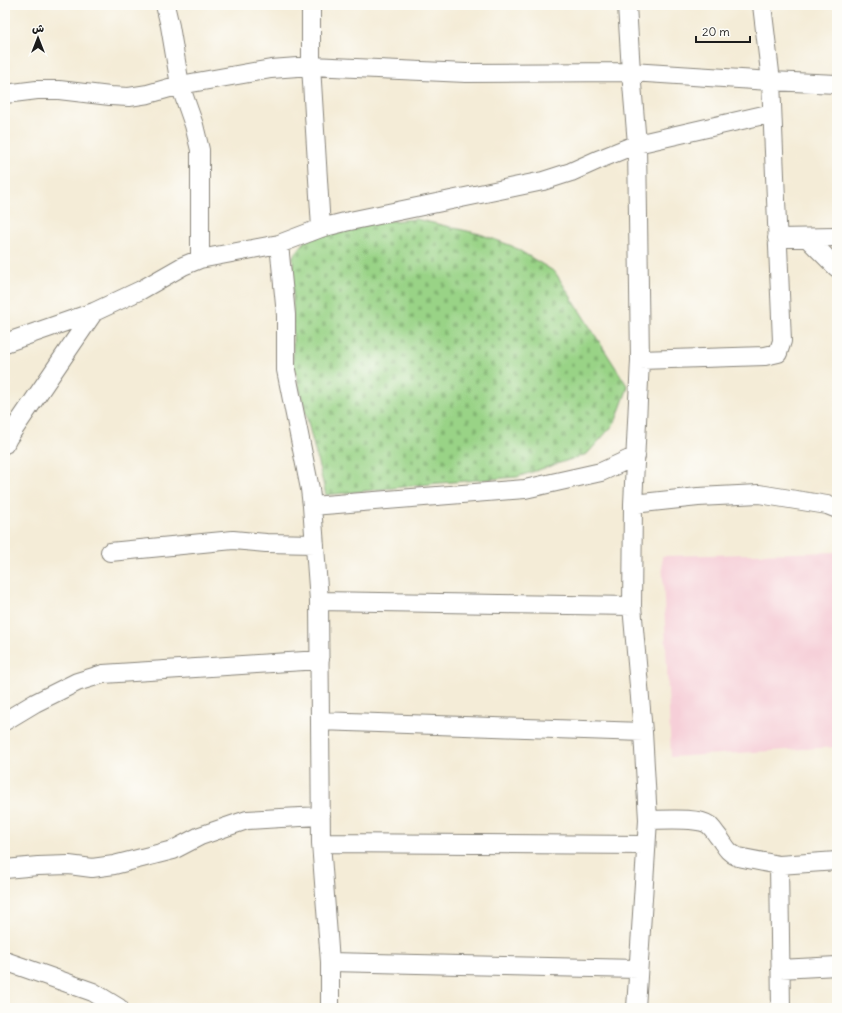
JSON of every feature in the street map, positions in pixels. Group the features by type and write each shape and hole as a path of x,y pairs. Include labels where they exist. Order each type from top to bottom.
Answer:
{"street":[{"path":"165,5 180,85 194,125 200,150 200,259"},
{"path":"311,5 311,66 321,228"},
{"path":"627,5 637,144 640,360 633,504 632,606 643,732 648,820 636,1008"},
{"path":"640,360 765,356 778,353 782,341 771,81 762,5"},
{"path":"5,94 37,90 59,90 129,97 148,94 180,85 271,69 311,66 466,73 631,72 837,84"},
{"path":"5,343 94,312 141,290 183,266 200,259 279,244 321,228 543,181 571,172 637,144 772,113"},
{"path":"777,238 837,237"},
{"path":"808,238 837,268"},
{"path":"279,244 286,315 286,370 310,488 320,601 321,843 330,962 330,1008"},
{"path":"5,444 94,312"},
{"path":"312,506 525,488 600,472 636,456"},
{"path":"633,504 698,497 759,494 837,508"},
{"path":"110,552 233,540 266,543 315,544"},
{"path":"320,601 632,606"},
{"path":"5,721 35,703 77,682 103,674 320,660"},
{"path":"320,721 643,732"},
{"path":"5,869 69,865 92,868 114,865 172,850 200,836 247,820 321,816"},
{"path":"648,820 697,820 709,825 728,850 738,857 779,865 837,860"},
{"path":"321,843 646,844"},
{"path":"779,865 781,1008"},
{"path":"5,961 93,992 119,1008"},
{"path":"330,962 638,969"},
{"path":"780,969 837,966"}],"shaded area":[{"path":"837,552 837,747 671,757 662,556"}],"green space":[{"path":"416,219 480,234 512,246 555,272 628,387 615,423 587,454 517,477 440,483 326,495 293,362 293,256 308,238 377,222"}]}
